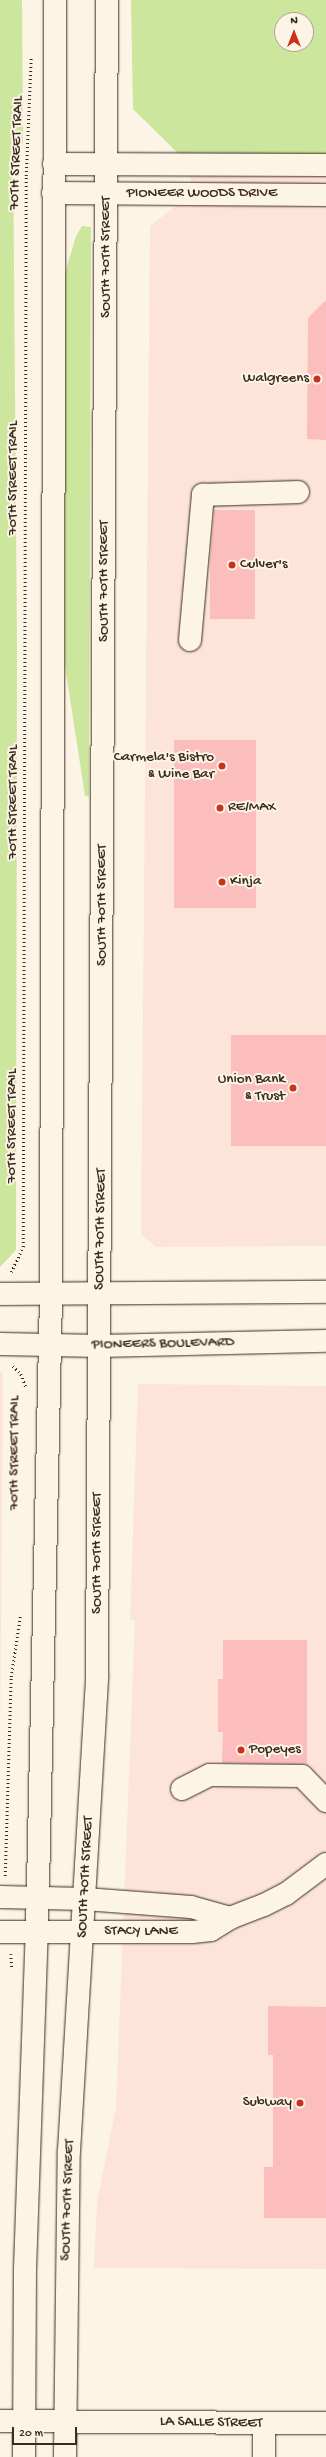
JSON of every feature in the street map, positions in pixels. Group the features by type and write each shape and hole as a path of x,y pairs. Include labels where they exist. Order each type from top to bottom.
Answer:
{"main road":[{"path":"24,2457 24,2269 38,1897 51,1294 55,0"},
{"name":"SOUTH 70TH STREET","path":"64,2457 69,2151 97,1677 108,194 107,0"},
{"name":"PIONEER WOODS DRIVE","path":"54,164 326,165"},
{"name":"PIONEER WOODS DRIVE","path":"54,193 326,195"},
{"path":"190,640 203,495 298,492"},
{"path":"6,1294 100,1295 326,1292"},
{"name":"PIONEERS BOULEVARD","path":"6,1344 100,1346 326,1341"},
{"path":"182,1789 210,1775 302,1776 319,1793"},
{"name":"STACY LANE","path":"4,1932 192,1932 210,1930 230,1918 264,1905 286,1894 326,1864"},
{"name":"STACY LANE","path":"3,1897 85,1899 191,1908 230,1918"},
{"name":"LA SALLE STREET","path":"0,2421 264,2424 326,2423"},
{"path":"264,2424 264,2457"}],"path":[{"name":"70TH STREET TRAIL","path":"6,1294 11,1269 23,1248 26,176 31,48"},
{"name":"70TH STREET TRAIL","path":"6,1344 12,1365 21,1374 26,1394"},
{"path":"3,1897 11,1677 21,1610"},
{"path":"4,1932 13,1975"}],"shaded area":[{"path":"190,165 326,165 326,1246 156,1247 141,1235 150,226 191,194"},
{"path":"0,1372 3,1373 0,1756"},
{"path":"138,1384 326,1386 326,2269 94,2268 97,2202 116,2107 135,1621 130,1620"}],"green space":[{"path":"0,0 22,0 23,143 13,144 17,644 16,1250 0,1267"},
{"path":"131,0 326,0 326,165 190,165 133,109"},
{"path":"82,226 91,227 89,796 85,796 65,666 65,273 76,236"}],"building":[{"name":"Walgreens","path":"326,300 326,440 307,439 308,318"},
{"name":"Culver's","path":"214,510 255,510 255,619 210,619 210,562"},
{"path":"174,740 256,740 256,908 174,908"},
{"path":"231,1035 326,1035 326,1146 231,1146"},
{"path":"223,1640 307,1640 307,1764 222,1763 223,1732 218,1732 218,1679 223,1679"},
{"path":"268,2006 326,2007 326,2218 264,2218 264,2167 273,2167 273,2055 268,2055"}],"place":[{"name":"Walgreens","path":"317,379"},
{"name":"Culver's","path":"232,565"},
{"name":"Carmela's Bistro & Wine Bar","path":"222,766"},
{"name":"RE/MAX","path":"220,808"},
{"name":"Kinja","path":"222,882"},
{"name":"Union Bank & Trust","path":"293,1088"},
{"name":"Popeyes","path":"241,1750"},
{"name":"Subway","path":"300,2103"}]}
